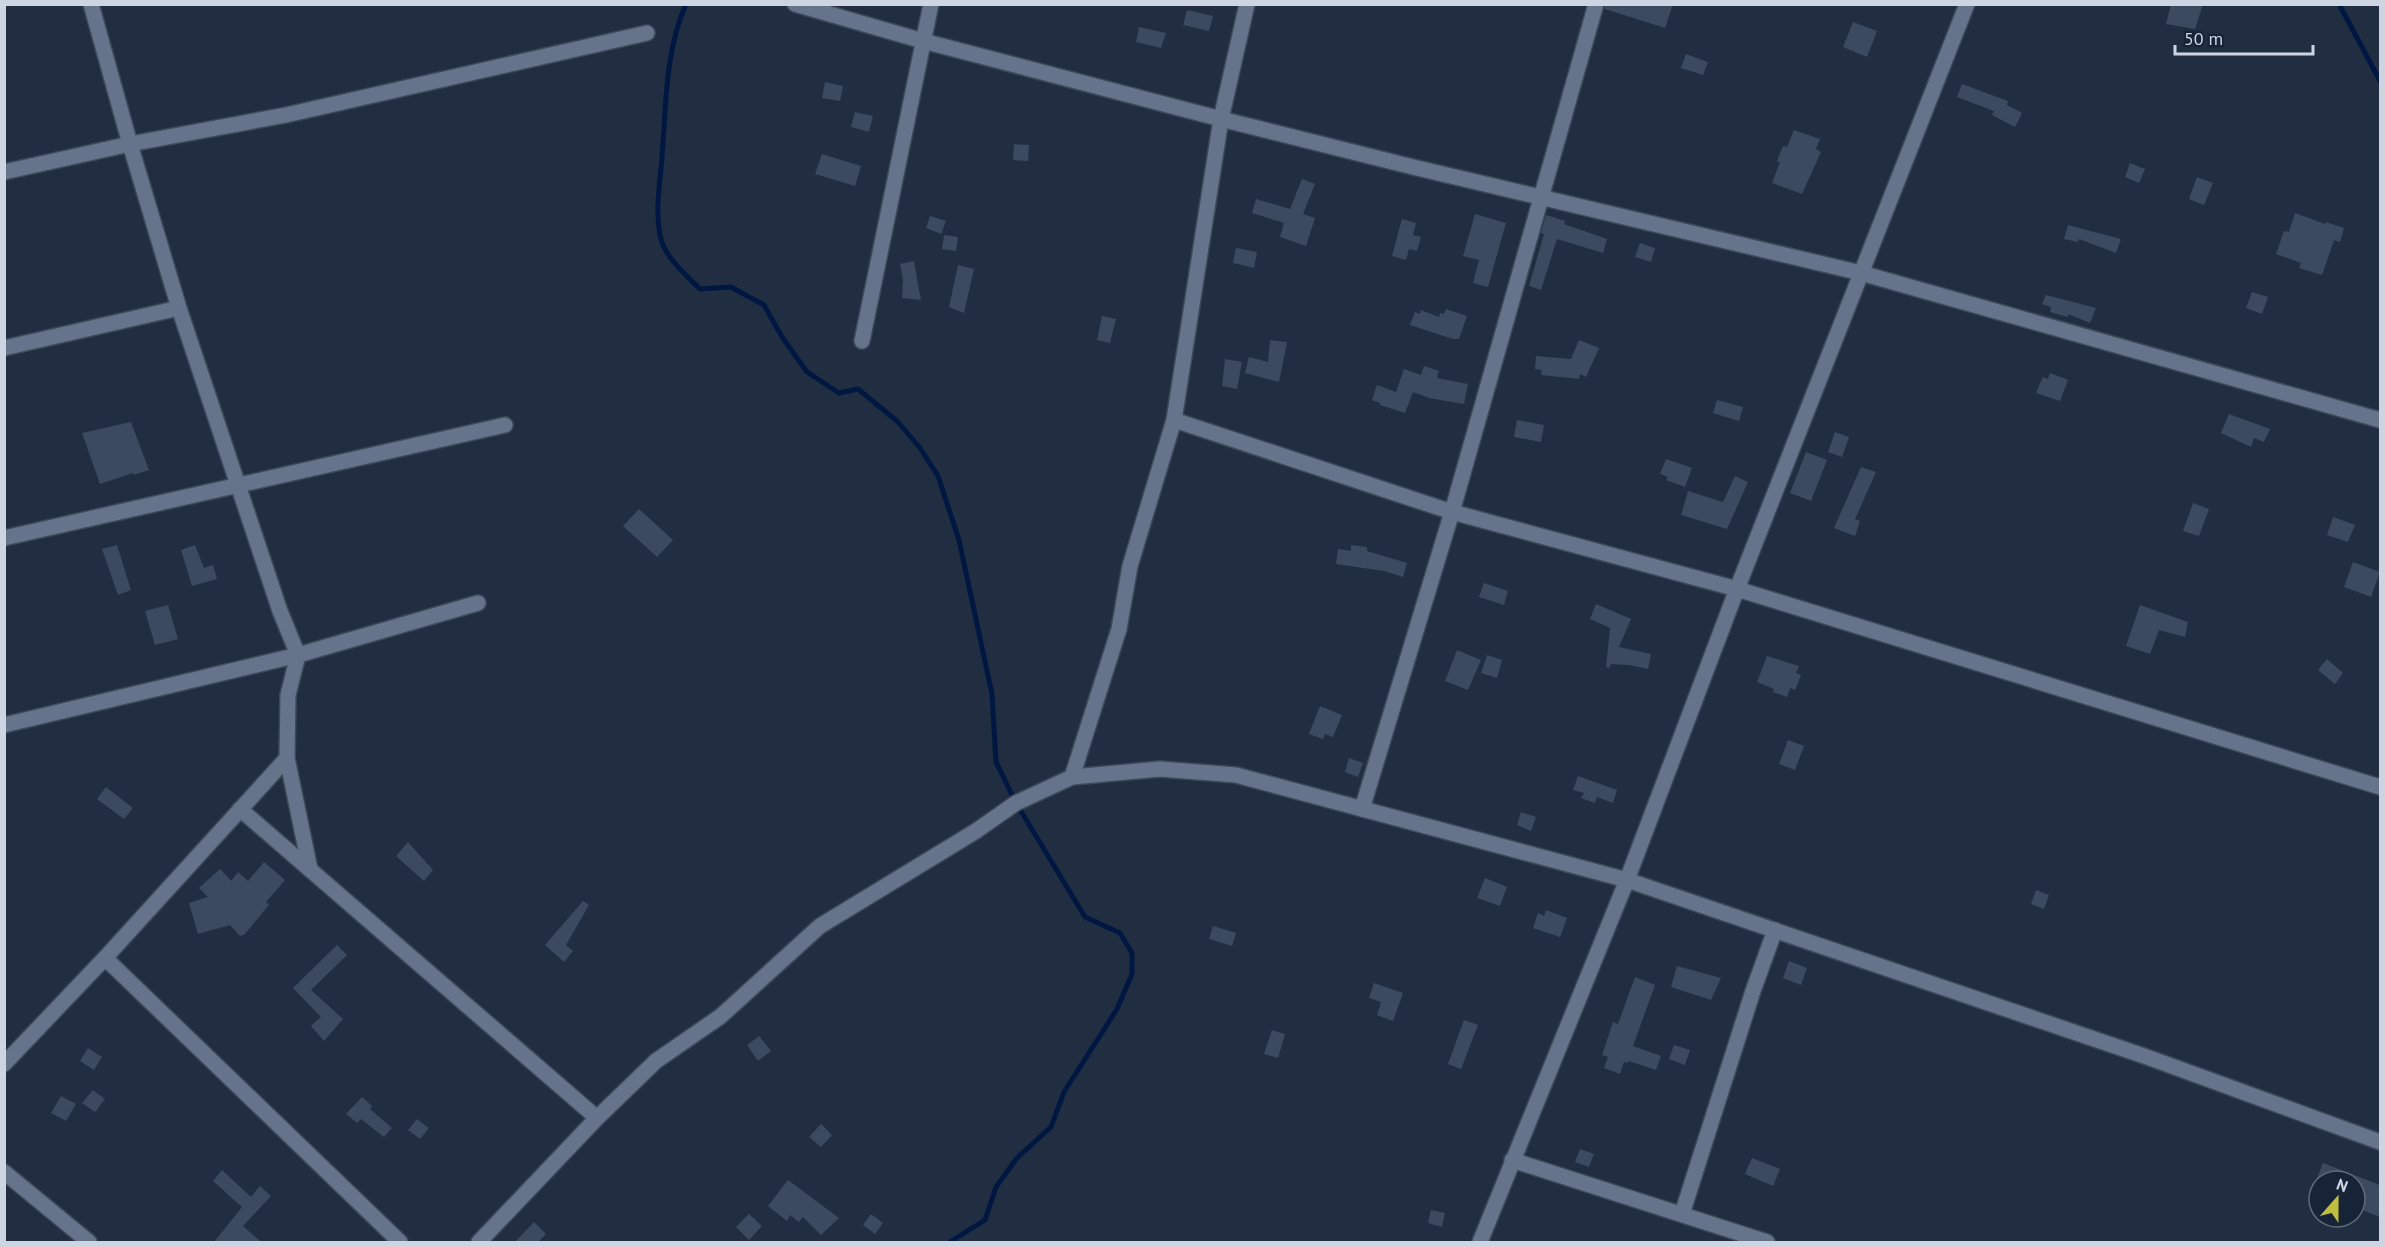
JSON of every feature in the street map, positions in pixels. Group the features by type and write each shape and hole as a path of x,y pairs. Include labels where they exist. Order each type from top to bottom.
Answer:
{"street":[{"path":"91,4 179,308 280,610 298,655 288,695 287,758 310,869"},
{"path":"795,4 923,41 1221,119 1861,273 2380,420"},
{"path":"862,341 931,4"},
{"path":"1072,777 1119,629 1130,566 1174,420 1221,119 1247,4"},
{"path":"1362,809 1452,512 1596,4"},
{"path":"1480,1242 1627,880 1737,589 1967,4"},
{"path":"4,172 130,144 286,115 647,33"},
{"path":"4,348 179,308"},
{"path":"1174,420 1452,512 1737,589 2380,787"},
{"path":"4,538 505,425"},
{"path":"4,725 298,655 478,603"},
{"path":"4,1064 105,958 287,758"},
{"path":"479,1242 597,1118 656,1061 720,1016 820,926 976,831 1016,803 1072,777 1160,769 1236,775 1627,880 2147,1058 2380,1142"},
{"path":"240,808 597,1118"},
{"path":"1682,1214 1774,930"},
{"path":"105,958 400,1242"},
{"path":"1512,1161 1767,1242"},
{"path":"4,1172 89,1242"}],"building":[{"path":"1605,4 1673,4 1665,28 1605,9"},
{"path":"2171,4 2203,4 2195,29 2166,24"},
{"path":"1187,10 1213,16 1209,31 1183,25"},
{"path":"1853,22 1877,31 1867,57 1843,47"},
{"path":"1139,27 1166,33 1161,48 1136,42"},
{"path":"1686,54 1708,62 1703,75 1681,68"},
{"path":"825,82 843,86 840,101 822,98"},
{"path":"1962,84 2008,101 2007,105 2022,113 2015,127 1992,115 1994,111 1957,97"},
{"path":"855,112 873,116 869,132 851,127"},
{"path":"1794,130 1820,139 1816,149 1821,152 1802,194 1772,183 1783,146 1787,147"},
{"path":"1014,144 1029,145 1028,161 1013,160"},
{"path":"822,154 861,166 855,186 815,174"},
{"path":"2130,163 2145,169 2139,183 2125,177"},
{"path":"2197,177 2213,183 2204,205 2189,199"},
{"path":"1302,179 1315,184 1303,214 1315,218 1306,246 1280,237 1284,223 1252,213 1256,199 1290,209"},
{"path":"2295,213 2344,228 2340,242 2334,240 2322,275 2299,268 2301,263 2276,254 2284,231 2289,232"},
{"path":"1475,214 1506,223 1488,287 1473,283 1479,260 1463,256"},
{"path":"1546,215 1607,239 1603,253 1557,239 1541,290 1529,286 1544,234 1541,233"},
{"path":"930,216 946,221 941,234 926,228"},
{"path":"1402,219 1416,223 1413,235 1421,237 1417,251 1409,249 1406,260 1392,256"},
{"path":"2068,225 2121,239 2116,253 2079,239 2078,242 2064,239"},
{"path":"944,235 958,237 956,251 942,249"},
{"path":"1640,243 1655,248 1651,262 1635,257"},
{"path":"1236,248 1257,252 1254,268 1233,263"},
{"path":"914,261 921,300 902,298 903,280 900,264"},
{"path":"958,265 974,269 964,313 949,307"},
{"path":"2252,292 2268,297 2262,314 2246,308"},
{"path":"2046,295 2096,308 2090,323 2068,314 2068,317 2050,312 2051,307 2042,304"},
{"path":"1446,309 1467,316 1459,339 1410,325 1415,312 1420,314 1421,310 1439,317 1440,313 1444,314"},
{"path":"1102,316 1116,319 1110,343 1097,340"},
{"path":"1270,340 1287,342 1279,382 1245,373 1249,357 1268,362"},
{"path":"1579,340 1599,348 1586,377 1580,374 1579,379 1541,375 1542,370 1535,369 1536,356 1571,359"},
{"path":"1225,359 1242,362 1237,389 1222,386"},
{"path":"1424,366 1439,371 1437,378 1468,384 1464,404 1429,398 1413,392 1405,413 1372,400 1377,385 1396,392 1404,369 1421,375"},
{"path":"2050,373 2068,380 2060,401 2036,393 2043,377 2048,379"},
{"path":"1717,400 1743,407 1739,421 1713,413"},
{"path":"2229,414 2270,429 2264,442 2254,438 2251,447 2221,433"},
{"path":"1517,420 1544,425 1541,442 1514,437"},
{"path":"131,422 149,470 100,484 82,433"},
{"path":"1835,432 1849,437 1842,457 1828,452"},
{"path":"1806,452 1827,460 1811,501 1790,493"},
{"path":"1666,459 1692,468 1685,487 1666,480 1668,477 1660,474"},
{"path":"1861,467 1876,472 1855,519 1860,521 1855,536 1834,528"},
{"path":"1735,476 1748,482 1727,529 1681,515 1688,491 1723,502"},
{"path":"2193,503 2209,509 2199,536 2183,531"},
{"path":"639,509 673,540 657,557 623,526"},
{"path":"2333,517 2355,525 2348,542 2327,535"},
{"path":"117,545 131,590 118,595 102,549"},
{"path":"195,545 204,568 213,565 217,579 192,586 181,550"},
{"path":"1351,545 1367,547 1367,551 1407,563 1403,577 1384,571 1336,564 1338,549 1351,551"},
{"path":"2353,562 2380,572 2371,597 2344,587"},
{"path":"1484,583 1508,591 1504,605 1479,597"},
{"path":"1596,604 1631,619 1619,647 1651,654 1648,669 1611,664 1609,668 1606,667 1610,628 1590,619"},
{"path":"168,605 178,639 155,645 145,611"},
{"path":"2140,605 2188,622 2185,637 2159,630 2150,654 2126,646"},
{"path":"1457,650 1481,660 1468,690 1445,681"},
{"path":"1487,655 1502,660 1497,678 1481,673"},
{"path":"1767,656 1799,666 1796,673 1801,675 1795,690 1790,688 1787,697 1757,682"},
{"path":"2327,659 2343,673 2335,684 2318,670"},
{"path":"1320,706 1342,715 1333,737 1325,734 1323,739 1309,734"},
{"path":"1788,740 1804,746 1795,770 1779,764"},
{"path":"1349,758 1363,763 1358,777 1345,772"},
{"path":"1578,776 1617,790 1613,803 1597,797 1595,803 1581,798 1584,793 1573,790"},
{"path":"106,787 133,808 124,819 97,799"},
{"path":"1521,812 1536,817 1531,831 1517,825"},
{"path":"408,842 433,870 424,881 396,856"},
{"path":"264,862 285,880 266,902 269,905 244,935 240,936 230,925 198,934 189,903 208,897 199,888 220,869 231,881 238,872 248,881"},
{"path":"1485,878 1507,887 1500,906 1477,898"},
{"path":"2036,890 2049,895 2044,909 2031,904"},
{"path":"583,901 589,905 566,945 573,951 564,962 545,945"},
{"path":"1546,910 1567,918 1560,937 1533,928 1538,913 1544,916"},
{"path":"1213,926 1236,933 1232,946 1209,939"},
{"path":"337,945 347,955 311,990 343,1019 324,1041 311,1026 321,1017 293,988"},
{"path":"1789,961 1807,968 1801,985 1783,978"},
{"path":"1677,966 1721,978 1711,1000 1671,987"},
{"path":"1635,977 1655,985 1633,1046 1661,1056 1656,1070 1629,1061 1624,1062 1620,1074 1604,1068 1608,1057 1602,1055 1613,1022 1618,1024"},
{"path":"1374,983 1403,993 1393,1021 1377,1015 1381,1002 1369,998"},
{"path":"1464,1020 1478,1025 1461,1069 1448,1064"},
{"path":"1272,1030 1285,1034 1278,1058 1264,1054"},
{"path":"759,1036 771,1051 758,1061 747,1045"},
{"path":"1674,1045 1690,1050 1685,1065 1669,1059"},
{"path":"88,1048 102,1057 94,1070 80,1061"},
{"path":"93,1090 105,1099 95,1112 82,1103"},
{"path":"61,1096 76,1104 66,1121 51,1113"},
{"path":"362,1097 372,1106 370,1109 392,1128 384,1137 361,1119 357,1123 346,1114"},
{"path":"417,1119 429,1128 420,1139 408,1130"},
{"path":"821,1124 832,1135 821,1147 809,1137"},
{"path":"1580,1149 1594,1154 1589,1167 1575,1162"},
{"path":"1752,1158 1780,1169 1773,1186 1745,1174"},
{"path":"2323,1163 2339,1169 2321,1169"},
{"path":"222,1170 251,1197 260,1186 271,1196 243,1226 261,1242 214,1242 242,1207 213,1181"},
{"path":"788,1180 839,1218 821,1235 803,1217 799,1222 790,1215 787,1221 768,1206"},
{"path":"2367,1180 2380,1185 2380,1217 2367,1212"},
{"path":"1431,1210 1445,1213 1442,1227 1428,1223"},
{"path":"749,1214 762,1226 749,1240 736,1227"},
{"path":"871,1214 883,1223 875,1234 863,1225"},
{"path":"534,1222 546,1234 538,1242 515,1242"}],"waterway":[{"path":"686,4 674,41 668,79 658,206 662,243 676,265 700,289 731,287 764,305 782,337 807,372 839,393 858,389 897,421 920,448 938,476 959,540 992,694 996,762 1016,803 1085,917 1120,933 1132,953 1132,974 1117,1009 1064,1092 1051,1127 1017,1158 996,1187 985,1220 950,1242"},
{"path":"2339,4 2380,81"}]}
